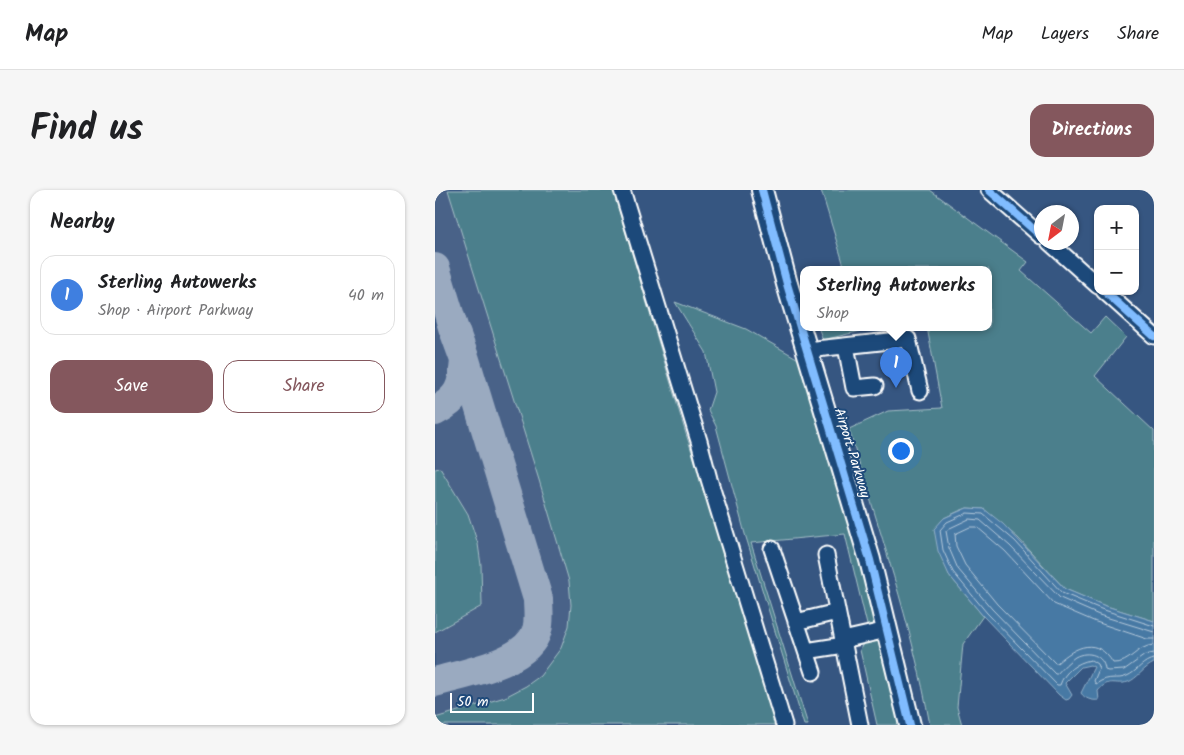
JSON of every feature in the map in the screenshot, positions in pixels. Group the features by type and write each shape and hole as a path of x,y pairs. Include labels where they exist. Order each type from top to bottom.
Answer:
{"main road":[{"name":"Airport Parkway","path":"762,190 800,327"},
{"name":"Airport Parkway","path":"801,331 855,506 910,725"}],"street":[{"path":"622,190 784,725"},
{"path":"989,190 1034,230"},
{"path":"1058,250 1094,282"},
{"path":"1108,295 1154,336"},
{"path":"807,350 908,340 920,391"},
{"path":"846,346 854,388 875,386"},
{"path":"773,548 813,672"},
{"path":"826,555 860,725"},
{"path":"796,622 837,612"},
{"path":"806,651 887,630"}],"shaded area":[{"path":"435,190 627,190 792,725 435,725"}],"green space":[{"path":"448,190 613,190 686,434 723,546 778,725 435,725 435,718 505,697 540,676 561,648 569,626 571,605 569,581"},
{"path":"821,190 930,190 1028,262 1021,271 1091,333 1105,317 1126,337 1095,376 1154,431 1154,621 1103,605 1065,589 1018,538 984,509 967,508 959,511 944,518 934,530 949,575 983,616 963,644 957,707 962,725 930,725 923,688 904,613 849,429 888,411 942,408 928,331 992,331 992,266 844,266"},
{"path":"675,302 746,329 802,361 844,496 876,622 868,629 845,534 751,543 808,725 804,725 745,534 716,426 708,410 714,392 706,352"},
{"path":"820,331 860,331 823,340"},
{"path":"440,468 468,514 478,544 481,565 482,606 435,632 435,469"},
{"path":"871,640 883,643 902,725 877,725 860,650 862,645"}],"water":[{"path":"967,508 984,509 1003,524 1065,589 1103,605 1154,621 1154,663 1128,682 1106,684 1098,691 1099,700 1091,700 1081,693 1094,667 1090,665 1081,667 1065,683 1072,695 1069,699 1066,700 1059,695 983,616 949,575 938,551 934,529 944,518"}],"taxiway":[{"path":"435,268 538,599 539,618 537,630 531,641 509,659 435,682"},
{"path":"435,411 455,397 463,378 465,360"}],"cycle path":[{"path":"762,190 800,327"},
{"path":"989,190 1034,230"},
{"path":"1108,295 1154,336"},
{"path":"801,331 870,560 910,725"}],"place":[{"name":"Sterling Autowerks","path":"896,388"}]}
